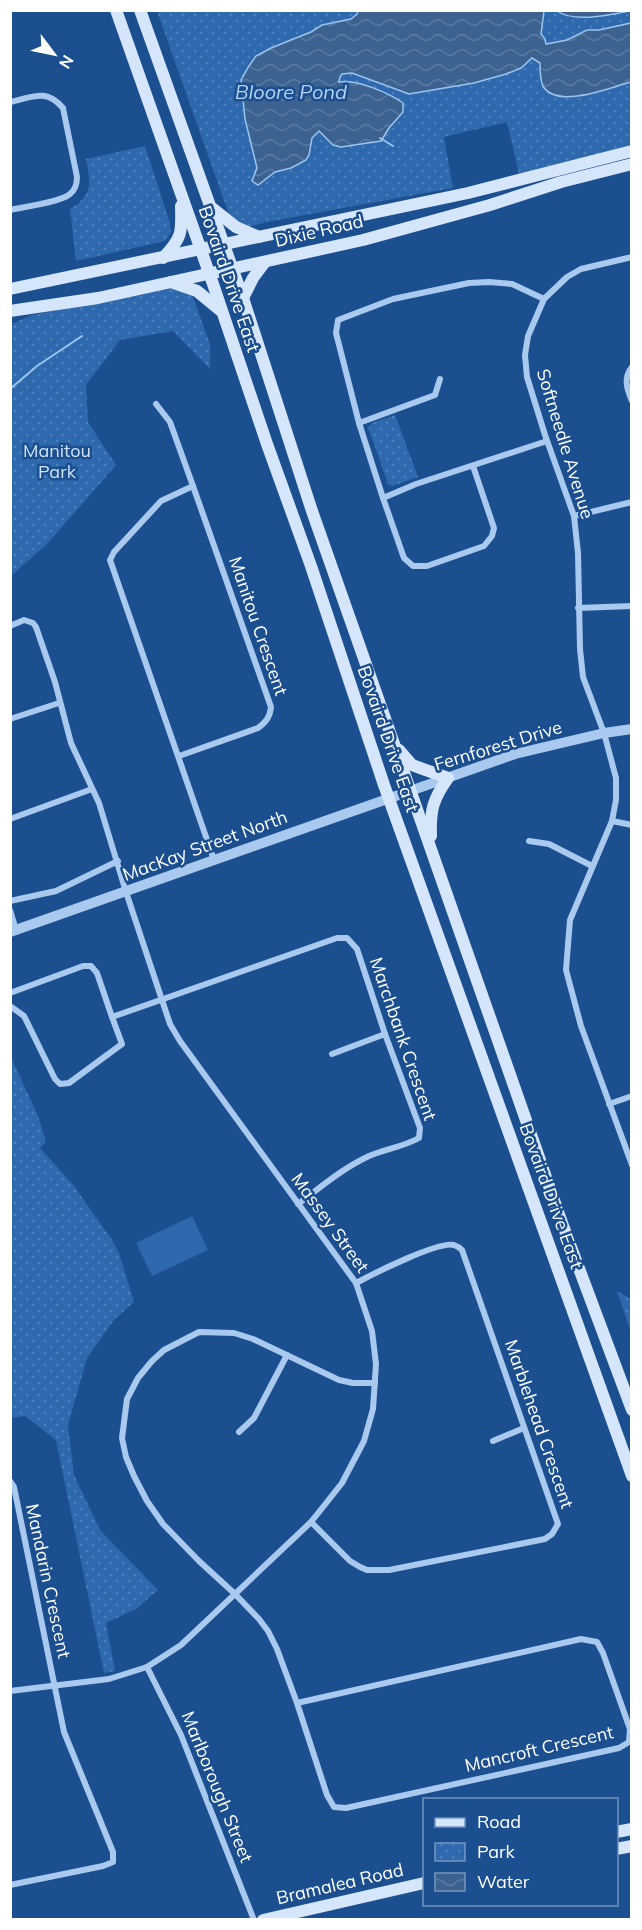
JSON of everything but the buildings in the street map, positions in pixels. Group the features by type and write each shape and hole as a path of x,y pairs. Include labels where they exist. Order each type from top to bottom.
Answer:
{"main road":[{"name":"Bovaird Drive East","path":"116,10 311,566 389,797 632,1476"},
{"name":"Bovaird Drive East","path":"140,10 243,298 312,511 562,1223 632,1410"},
{"name":"Dixie Road","path":"10,289 162,259 485,189 632,151"},
{"name":"Dixie Road","path":"10,310 98,298 363,240 490,205 561,182 632,164"},
{"path":"485,189 490,205"},
{"path":"162,259 179,239 182,227 181,196"},
{"path":"210,207 236,227 259,237"},
{"path":"243,298 253,278 265,262"},
{"path":"170,282 197,291 222,312"},
{"path":"393,741 412,765 448,778 431,807 431,849"},
{"name":"Bramalea Road","path":"263,1920 423,1883"}],"street":[{"path":"10,102 44,94 56,99 63,108 77,185 71,194 63,198 10,210"},
{"name":"Softneedle Avenue","path":"632,257 581,269 567,277 544,299 528,336 525,355 527,377 574,516 578,553 578,608 583,677 604,734 616,778 616,800 612,821 570,920 566,970 581,1026 632,1165"},
{"path":"473,466 494,528 492,536 484,546 427,566 413,566 404,558 359,423 336,333 338,320 393,299 469,283 512,284 544,299"},
{"path":"632,367 628,372 626,385 632,401"},
{"path":"359,423 435,395 441,379"},
{"name":"Manitou Crescent","path":"156,404 170,422 271,707 270,715 258,728 179,756"},
{"path":"383,498 416,484 547,441"},
{"path":"193,486 161,501 114,552 110,560 214,861"},
{"path":"574,516 632,502"},
{"path":"578,608 632,606"},
{"name":"Massey Street","path":"10,626 24,620 33,623 36,627 55,682 71,743 99,803 170,1024 356,1283 372,1331 376,1364 373,1409 364,1441 342,1483 311,1522 181,1645 147,1667 103,1681 10,1691"},
{"path":"10,719 59,702"},
{"name":"Fernforest Drive","path":"411,790 514,754 632,729"},
{"path":"10,819 92,789"},
{"name":"MacKay Street North","path":"13,931 411,790"},
{"path":"612,821 632,825"},
{"path":"530,841 549,844 592,866"},
{"path":"10,901 56,891 118,861"},
{"path":"10,910 13,931"},
{"name":"Marchbank Crescent","path":"161,999 337,938 347,938 357,949 385,1034 420,1128 418,1138 345,1168 298,1204"},
{"path":"10,993 83,966 91,966 97,973 122,1044 69,1083 60,1084 55,1079 24,1016 10,1006"},
{"path":"112,1017 161,999"},
{"path":"332,1054 385,1034"},
{"path":"609,1104 632,1096"},
{"name":"Marblehead Crescent","path":"311,1522 350,1561 367,1570 389,1570 545,1539 552,1534 558,1524 462,1250 454,1245 442,1246 393,1264 356,1283"},
{"name":"Mancroft Crescent","path":"297,1703 580,1639 597,1642 603,1653 630,1729 629,1742 619,1748 426,1791 346,1808 334,1807 327,1795 297,1703 268,1631 235,1594 163,1524 147,1501 134,1476 126,1457 122,1438 127,1399 138,1378 164,1350 199,1332 234,1334 253,1339 339,1380 353,1383 375,1383"},
{"path":"239,1432 254,1418 287,1355"},
{"path":"493,1441 524,1428"},
{"name":"Mandarin Crescent","path":"10,1480 14,1487 64,1732 113,1852 113,1862 103,1866 10,1886"},
{"name":"Marlborough Street","path":"147,1667 181,1735 254,1920"}],"green space":[{"path":"157,11 631,11 631,148 519,174 507,122 444,137 453,188 240,229 228,212"},
{"path":"145,146 171,232 165,241 76,261 70,209 83,199 88,188 89,175 86,159"},
{"name":"Manitou Park","path":"188,284 210,344 210,369 173,331 120,340 86,385 88,422 116,465 48,543 11,576 11,324 32,315"},
{"path":"395,415 418,477 393,486 388,484 368,427 372,423"},
{"path":"11,1057 38,1116 46,1142 40,1148 74,1186 112,1240 119,1253 134,1302 114,1320 87,1358 68,1425 74,1475 100,1530 158,1590 136,1609 106,1623 115,1671 104,1673 56,1440 25,1416 11,1418"},
{"path":"192,1216 208,1250 152,1276 136,1243"},
{"path":"617,1291 631,1299 631,1332"}],"water":[{"name":"Bloore Pond","path":"358,11 544,11 541,34 546,44 567,40 587,30 599,30 631,23 631,82 585,95 560,96 550,93 543,86 540,63 532,58 521,68 506,74 474,83 409,94 352,73 342,74 339,82 363,85 390,95 403,103 403,112 381,141 341,147 333,145 319,131 312,138 306,160 291,168 275,172 258,185 252,181 257,168 245,119 241,80 249,66 256,56 271,48 311,32 322,25 351,19"},
{"path":"557,11 629,11 602,16 573,17"}],"waterway":[{"path":"380,138 393,146"},
{"path":"10,389 37,366 82,336"}]}
